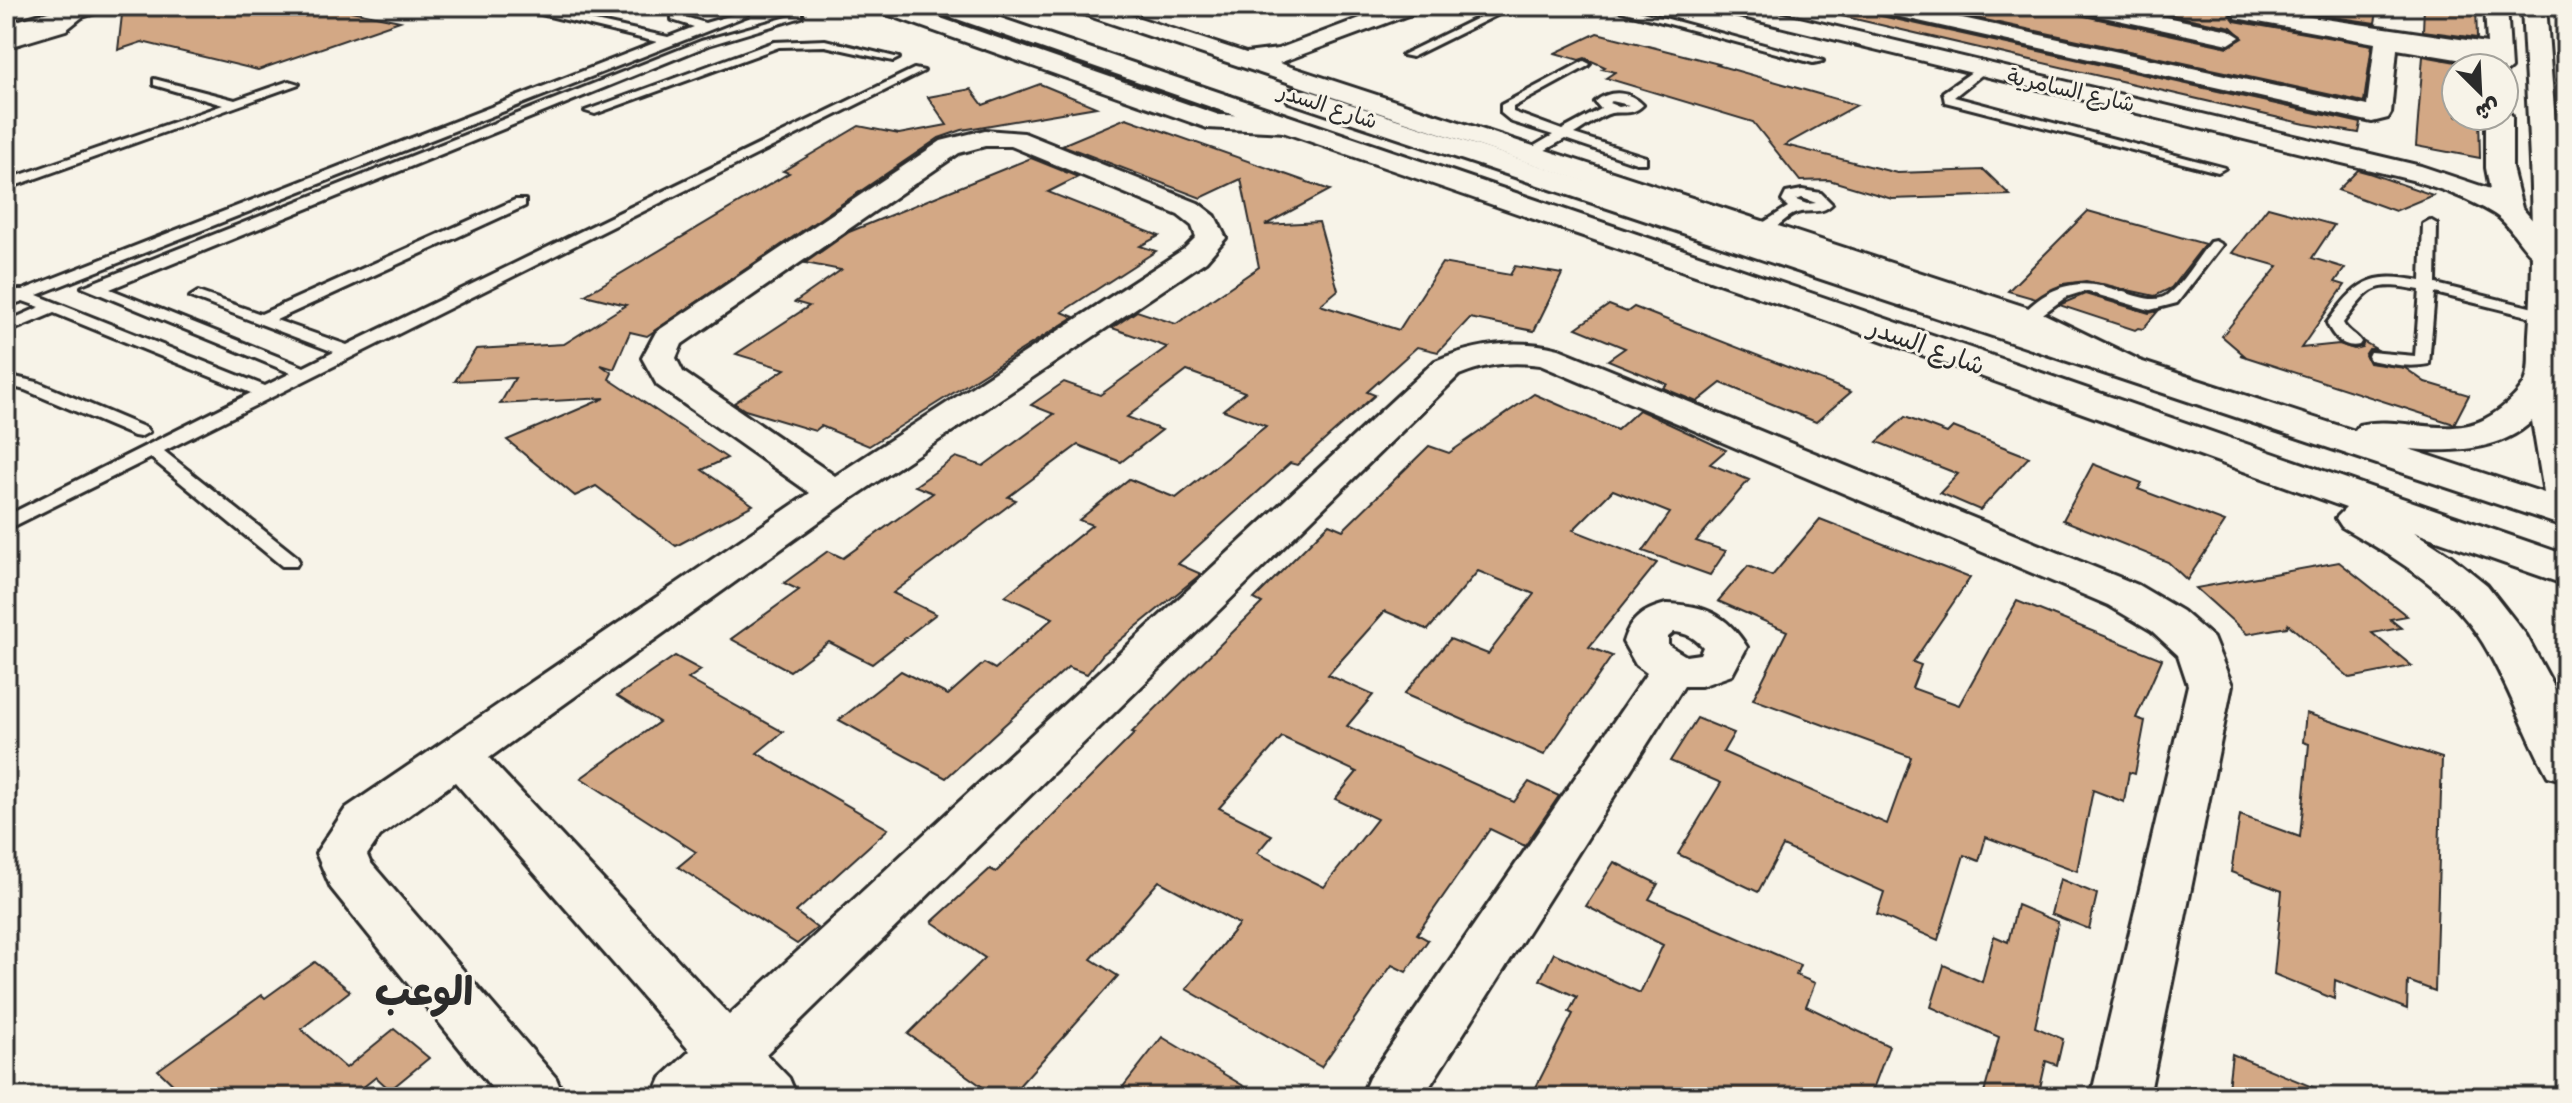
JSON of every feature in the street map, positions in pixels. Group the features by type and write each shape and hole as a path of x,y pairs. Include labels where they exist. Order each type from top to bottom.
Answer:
{"main road":[{"path":"6,16 41,6"},
{"name":"شارع السدر","path":"942,6 1837,313 2566,571"},
{"name":"شارع السدر","path":"1026,6 2566,514"},
{"path":"2534,6 2553,284 2544,384 2566,500"},
{"path":"6,32 87,8"},
{"path":"1294,72 1339,110"},
{"path":"1837,313 2073,377 2566,541"},
{"path":"2211,397 2365,431 2436,438 2472,435 2500,426 2509,421 2544,384"},
{"path":"2253,462 2387,536 2453,580 2472,598 2507,643 2566,762"}],"street":[{"name":"شارع السدر","path":"886,6 1216,123 1287,124"},
{"name":"شارع السدر","path":"1082,6 1234,57 1294,72 1526,155 2027,318 2132,370"},
{"path":"1294,72 1411,6"},
{"name":"شارع السامرية","path":"1722,6 2421,174 2468,189 2508,210"},
{"path":"1878,6 2372,115 2379,113 2383,36 2396,6"},
{"path":"2081,6 2239,18 2383,36 2460,52"},
{"path":"2496,6 2499,52"},
{"path":"6,41 58,25 87,8"},
{"path":"2208,10 2239,18"},
{"path":"2207,80 2239,18"},
{"path":"2499,132 2499,168 2508,210 2553,284"},
{"path":"535,1097 349,873 341,853 363,822 835,493 1195,255 1211,238 1205,222 1188,209 1015,138 985,138 950,147 668,339 659,358 669,378 835,493"},
{"name":"شارع السامرية","path":"2421,174 2471,176 2499,168"},
{"path":"682,1097 1447,368 1478,354 1513,351 1547,356 2123,595 2167,621 2198,648 2210,685 2120,1097"},
{"path":"1390,1097 1673,668"},
{"path":"458,755 768,1097"}],"lane":[{"path":"513,6 669,41"},
{"path":"688,6 677,11 676,18 705,27"},
{"path":"1408,55 1510,6"},
{"path":"1608,6 1817,61"},
{"path":"6,302 669,41 743,15"},
{"path":"97,289 705,43 798,15"},
{"path":"591,111 764,48 786,43 825,43 893,58"},
{"path":"1584,64 1507,105 1507,113 1560,135 1641,160"},
{"path":"1983,69 1947,95 1949,99 2218,168"},
{"path":"6,524 348,351 918,71"},
{"path":"614,80 648,90"},
{"path":"158,82 234,104"},
{"path":"6,185 293,84"},
{"path":"1526,155 1610,109"},
{"path":"262,320 520,203"},
{"path":"1760,231 1798,207"},
{"path":"2376,356 2407,362 2423,360 2430,224"},
{"path":"2027,318 2065,289 2078,285 2150,305 2162,304 2171,300 2215,245"},
{"path":"67,277 305,373"},
{"path":"2353,342 2338,331 2335,323 2364,285 2375,280 2428,287 2553,284"},
{"path":"6,287 266,393"},
{"path":"198,297 348,351"},
{"path":"6,328 52,308"},
{"path":"6,380 31,386 140,432"},
{"path":"153,451 289,561"}],"building":[{"path":"123,6 327,6 400,21 258,70 142,42 118,50"},
{"path":"1844,6 1864,6 1877,15 2361,123 2359,133 2305,124 1842,16"},
{"path":"1921,6 1977,6 1995,10 2003,6 2067,6 2080,15 2228,47 2243,38 2231,27 2127,6 2234,6 2230,15 2235,21 2372,45 2364,102"},
{"path":"2258,6 2378,6 2375,23"},
{"path":"2424,6 2476,6 2477,38 2423,31"},
{"path":"1597,33 1719,64 1857,105 1785,145 1897,173 1984,170 2010,195 1892,199 1829,180 1800,181 1753,122 1606,78 1615,72 1602,69 1605,67 1585,58 1579,60 1555,53"},
{"path":"2423,56 2440,59 2440,132 2479,132 2480,158 2416,146"},
{"path":"1040,84 1096,107 962,130 939,138 647,336 630,332 614,369 601,365 612,373 609,379 727,458 702,470 753,505 676,546 596,486 575,496 507,440 605,398 500,404 515,378 455,381 476,349 564,344 626,305 585,295 789,173 783,171 859,126 899,134 947,125 928,97 971,89 983,105"},
{"path":"1126,118 1330,190 1265,225 1319,222 1338,290 1320,305 1399,330 1442,263 1510,275 1515,266 1562,274 1534,331 1470,318 1438,352 1417,347 1367,392 1375,395 1297,465 1290,463 1178,564 1201,574 1103,654 1087,674 1068,667 946,778 839,720 901,671 948,695 984,663 995,669 1053,618 1005,596 1092,525 1079,520 1129,479 1176,498 1266,426 1223,410 1245,392 1187,371 1127,417 1162,430 1121,462 1078,445 1008,497 1016,500 893,593 936,614 872,664 829,642 790,671 731,639 799,590 784,583 828,551 843,558 933,493 915,486 956,457 983,466 1054,414 1031,405 1064,382 1100,395 1167,347 1112,328 1137,311 1176,324 1259,267 1241,179 1201,198 1062,145"},
{"path":"1031,158 1078,177 1048,192 1159,236 1140,246 1156,251 1062,312 1074,317 869,446 821,426 815,431 745,410 734,403 785,369 736,354 809,306 795,302 841,270 805,263 849,232"},
{"path":"2358,170 2433,195 2395,211 2338,190"},
{"path":"2268,207 2334,225 2312,258 2345,268 2335,282 2345,285 2301,348 2339,344 2354,349 2362,347 2364,342 2376,349 2369,349 2365,355 2369,363 2405,368 2425,382 2469,395 2454,424 2240,355 2244,355 2222,336 2278,266 2232,253"},
{"path":"2088,211 2205,244 2171,288 2155,296 2086,281 2063,284 2036,299 2008,291"},
{"path":"2085,294 2149,313 2158,311 2143,329 2135,330 2059,305"},
{"path":"1609,305 1627,312 1634,307 1851,392 1816,422 1721,383 1697,402 1663,388 1667,384 1608,360 1625,348 1576,328"},
{"path":"1534,394 1617,430 1639,410 1726,450 1710,464 1749,480 1696,541 1726,551 1710,575 1643,551 1670,513 1613,490 1573,530 1657,563 1589,647 1612,656 1544,755 1404,694 1450,639 1488,654 1534,594 1478,571 1428,630 1385,611 1328,675 1373,695 1347,726 1514,802 1529,782 1559,796 1525,846 1490,829 1417,934 1428,940 1406,972 1392,965 1321,1067 1186,989 1239,924 1159,881 1091,959 1118,976 1009,1097 997,1097 908,1034 985,958 932,922 990,869 996,872 1135,733 1132,732 1262,603 1254,599 1329,524 1343,530 1429,446 1449,453","holes":["1282,737 1357,772 1335,799 1377,819 1324,887 1257,853 1272,835 1219,808"]},
{"path":"1905,417 1947,433 1953,427 2029,457 1980,510 1940,493 1958,474 1877,442"},
{"path":"2093,464 2142,483 2138,489 2225,522 2187,580 2168,562 2063,520"},
{"path":"1820,519 1970,578 1913,662 1921,665 1912,688 1959,705 2017,601 2162,659 2136,718 2145,721 2135,774 2129,772 2124,802 2093,790 2077,871 1986,837 1979,861 1964,855 1938,940 1877,914 1884,892 1783,846 1758,892 1678,854 1721,783 1670,761 1697,718 1734,733 1723,752 1887,824 1911,757 1753,699 1787,631 1718,601 1748,566 1772,576"},
{"path":"2339,562 2407,616 2390,619 2401,628 2372,633 2412,666 2350,678 2288,624 2287,627 2247,634 2196,588"},
{"path":"675,656 701,670 688,679 783,732 757,753 888,829 796,912 817,928 797,944 678,867 696,852 581,778 659,722 617,696"},
{"path":"2306,713 2442,758 2435,991 2408,981 2407,1009 2335,980 2334,999 2274,974 2282,891 2231,872 2240,815 2300,837 2309,744 2303,742"},
{"path":"1614,862 1658,884 1649,899 1800,965 1796,975 1815,983 1806,1006 1889,1046 1870,1097 1531,1097 1573,1014 1569,1012 1577,997 1540,980 1554,953 1640,993 1663,945 1586,906"},
{"path":"2060,879 2097,894 2089,929 2051,914"},
{"path":"2017,905 2058,922 2035,1027 2063,1039 2057,1065 2046,1061 2038,1097 1983,1097 1999,1037 1931,1007 1944,965 1982,982 1994,936 2008,942"},
{"path":"315,962 350,991 301,1029 346,1068 394,1029 429,1058 390,1090 376,1077 351,1097 186,1097 158,1070 262,995 265,998"},
{"path":"1162,1037 1262,1097 1115,1097"},
{"path":"2232,1054 2334,1096 2334,1097 2227,1097"}],"district":[{"name":"الوعب","path":"424,991"}]}
